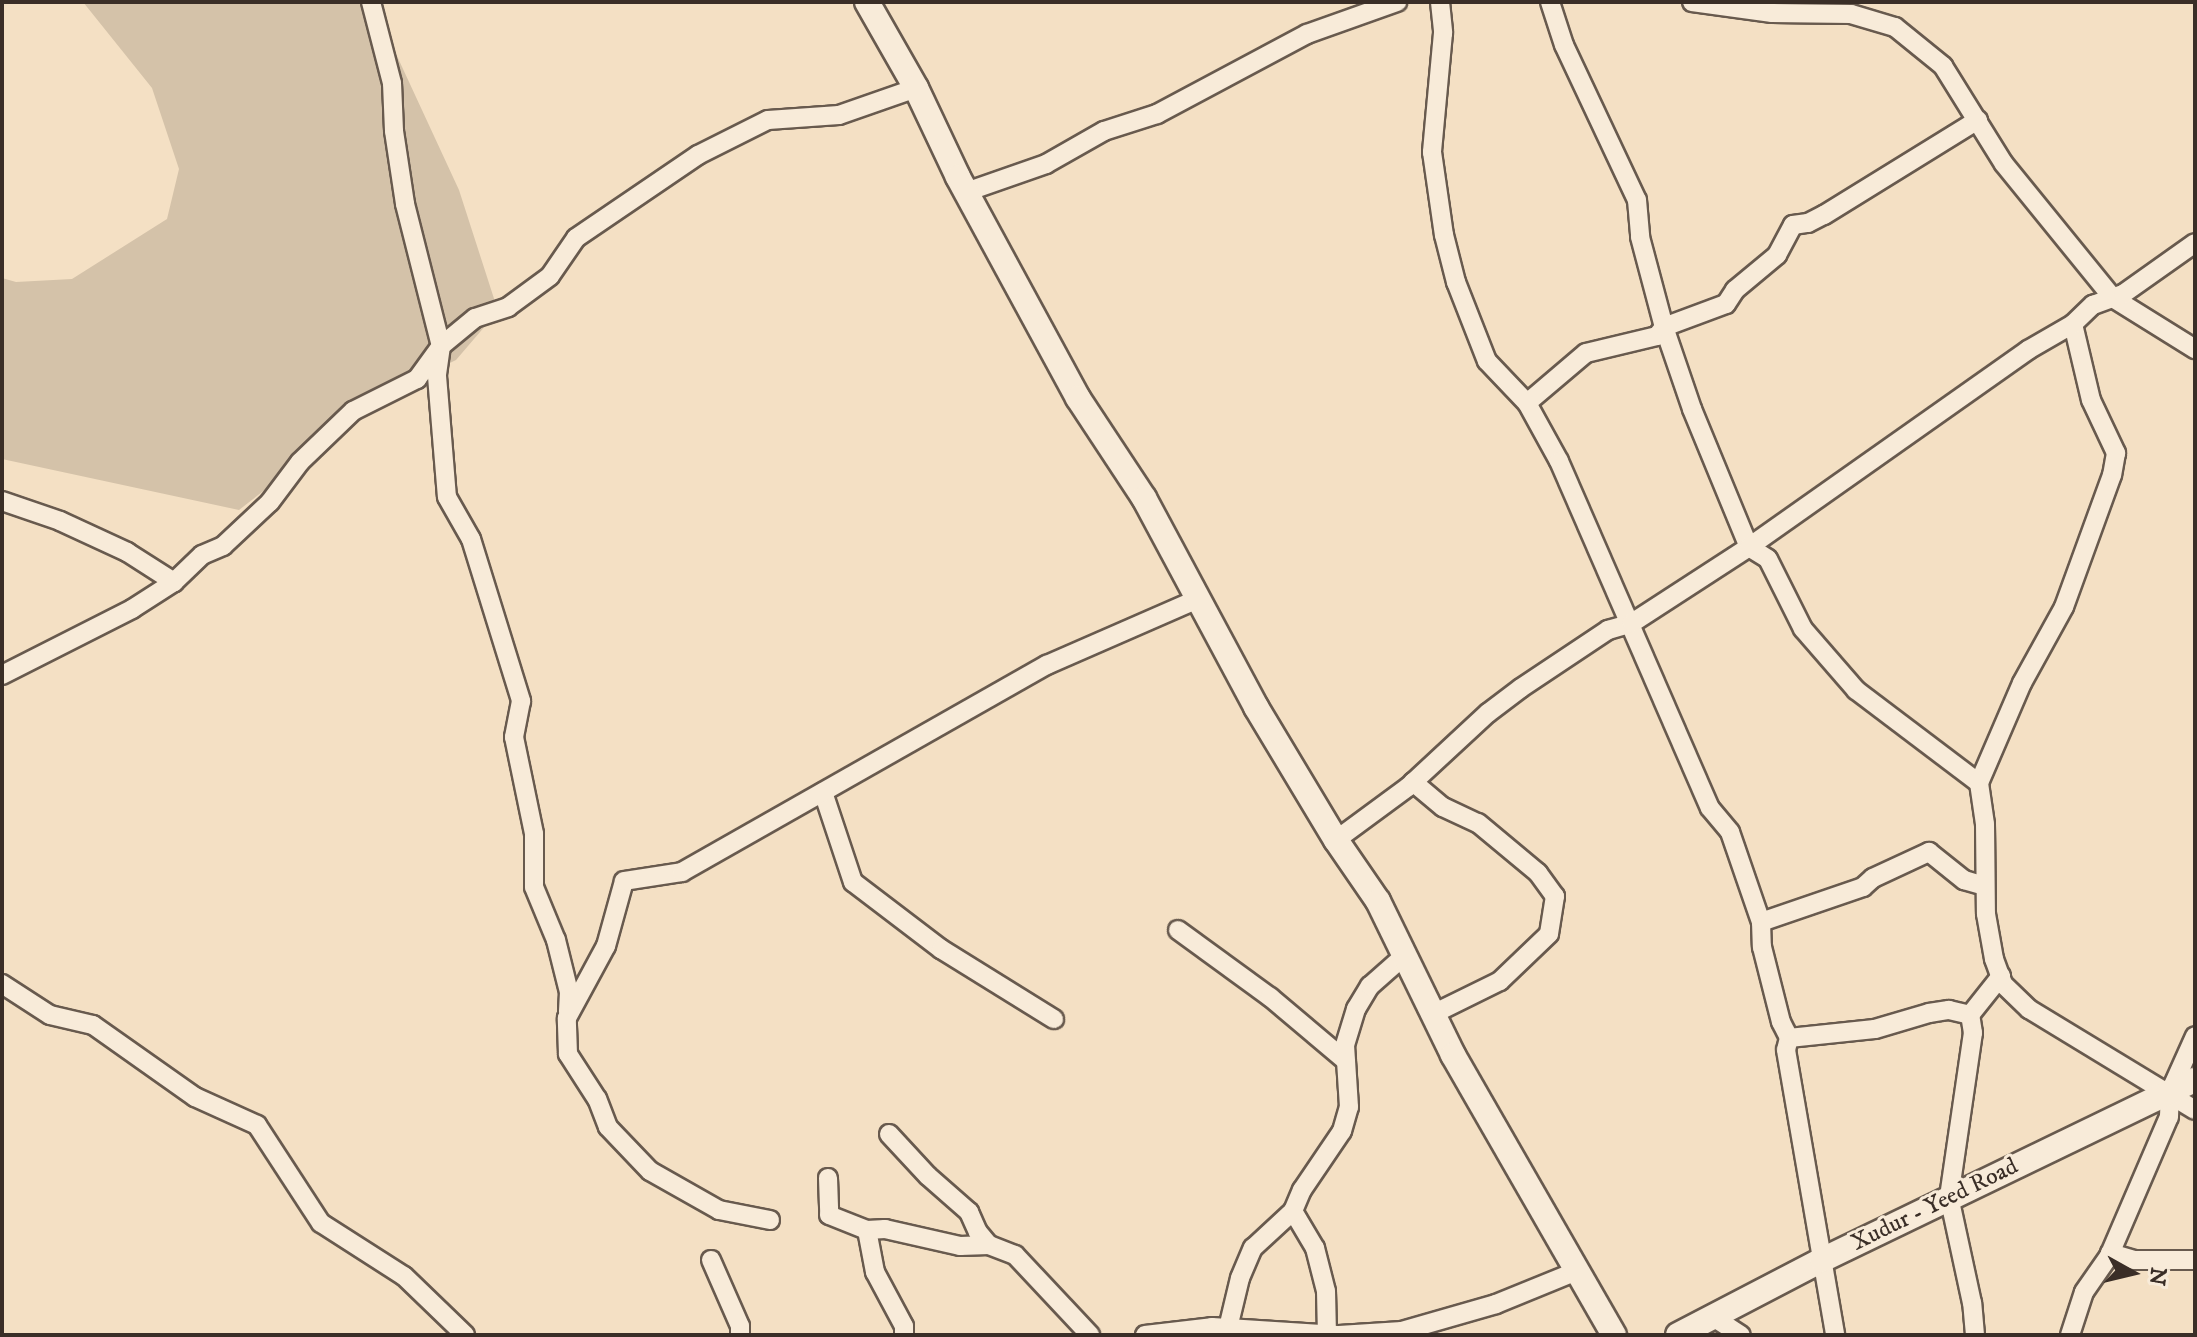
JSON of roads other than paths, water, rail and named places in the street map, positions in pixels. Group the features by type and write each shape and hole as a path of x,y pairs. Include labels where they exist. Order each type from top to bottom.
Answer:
{"main road":[{"path":"867,2 916,88 966,192 1078,398 1144,498 1256,707 1336,840 1378,901 1433,1014 1497,1134 1614,1335"},
{"name":"Xudur - Yeed Road","path":"1678,1335 1949,1197 2195,1080"}],"street":[{"path":"371,2 392,83 394,131 405,204 441,346 437,376 447,497 471,539 521,701 514,737 534,834 534,887 556,940 569,992 568,1054 597,1099 608,1127 650,1171 719,1210 770,1220"},
{"path":"966,192 1046,164 1104,131 1157,114 1307,34 1397,2"},
{"path":"1440,2 1443,33 1432,152 1444,235 1456,282 1487,361 1527,403 1559,461 1710,808 1730,832 1761,922 1762,947 1781,1022 1789,1038 1786,1050 1835,1335"},
{"path":"1550,2 1564,45 1637,200 1640,237 1664,327 1692,409 1749,547 1768,559 1803,629 1856,690 1979,783"},
{"path":"1692,2 1772,13 1851,14 1895,27 1943,66 2004,164 2113,298 2195,349"},
{"path":"2,675 132,609 174,582 202,555 223,546 270,502 300,462 353,411 417,379 441,346 475,318 508,307 550,276 576,238 698,155 768,120 839,115 916,88"},
{"path":"1527,403 1586,353 1657,336 1664,327 1726,304 1735,290 1777,255 1793,225 1808,223 1824,215 1978,120"},
{"path":"1336,840 1413,782 1488,713 1521,688 1608,630 1632,623 1749,547 2028,350 2073,324 2093,305 2113,298 2195,243"},
{"path":"2073,324 2091,400 2116,453 2112,475 2064,607 2022,683 1979,783 1985,824 1985,886 1994,959 2003,984 2029,1009 2195,1110"},
{"path":"2,501 60,521 127,552 174,582"},
{"path":"568,1015 606,946 624,881 682,872 1047,665 1198,599"},
{"path":"1413,782 1443,807 1478,823 1538,873 1555,896 1549,934 1500,981 1433,1014"},
{"path":"823,792 853,882 941,949 1054,1019"},
{"path":"1761,922 1863,887 1873,878 1929,852 1964,880 1985,886"},
{"path":"1178,930 1270,997 1346,1061"},
{"path":"1228,1328 1240,1278 1253,1248 1293,1211 1302,1190 1342,1131 1349,1107 1345,1045 1356,1009 1370,986 1405,955"},
{"path":"1975,1335 1972,1303 1949,1197 1973,1033 1970,1015 2001,976"},
{"path":"2,984 50,1015 93,1025 195,1097 257,1125 321,1223 404,1276 465,1335"},
{"path":"1789,1038 1875,1029 1949,1010 1970,1015"},
{"path":"2070,1335 2084,1292 2110,1253 2169,1117 2170,1092 2195,1036"},
{"path":"889,1134 928,1176 969,1212 978,1232 989,1245"},
{"path":"828,1178 829,1215 867,1230 885,1229 960,1246 989,1245 1015,1255 1090,1335"},
{"path":"1293,1211 1315,1248 1326,1291 1327,1334"},
{"path":"867,1230 875,1272 904,1326 904,1335"},
{"path":"2110,1253 2134,1260 2195,1260"},
{"path":"711,1260 740,1326 740,1335"},
{"path":"1145,1335 1228,1328 1338,1335 1402,1331 1496,1304 1577,1271"},
{"path":"1713,1317 1741,1335"}]}
